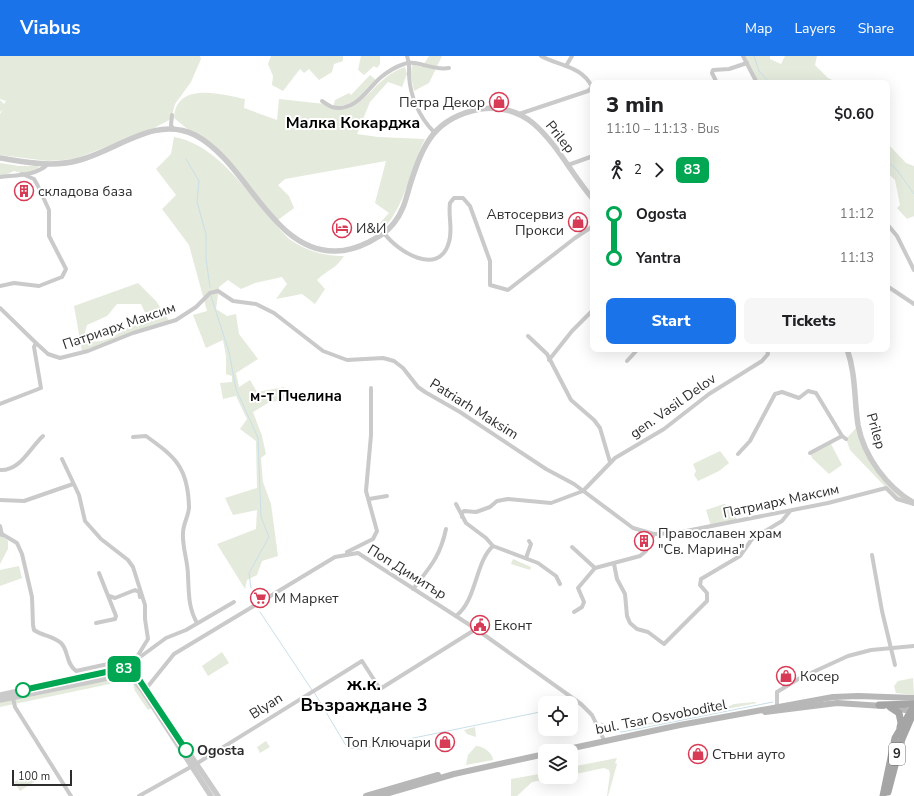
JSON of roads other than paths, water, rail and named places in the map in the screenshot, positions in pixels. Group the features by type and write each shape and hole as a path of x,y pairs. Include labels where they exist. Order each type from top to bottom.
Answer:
{"main road":[{"name":"bul. Tsar Osvoboditel","path":"578,746 744,713 776,703 852,696 914,698"},
{"name":"bul. Tsar Osvoboditel","path":"744,713 768,712 837,703 879,705 913,709"},
{"path":"879,705 913,709"},
{"path":"890,707 897,711 900,716 899,730"},
{"name":"9","path":"883,796 893,745 899,730 913,709"},
{"name":"9","path":"888,796 902,738 913,709"},
{"path":"379,796 454,774 538,756"},
{"path":"366,796 426,778 454,774"}],"street":[{"path":"0,158 48,164 80,160 144,133 173,129 194,135 208,143 223,157 289,234 307,245 322,250 336,251 350,249 364,244 384,233 393,224 402,210 420,155 434,132 424,120 412,98 409,75 410,62 407,56"},
{"path":"541,56 566,66 584,76 590,84"},
{"path":"566,66 572,56"},
{"path":"743,56 756,80"},
{"path":"322,101 332,107 351,104 361,99 392,69 410,62 434,68 449,68"},
{"path":"716,80 712,73 713,70 729,69 747,63"},
{"path":"519,114 588,91 590,89"},
{"name":"Prilep","path":"434,132 454,118 492,107 519,114 532,122 543,132 590,195"},
{"path":"172,115 171,125 173,129"},
{"path":"568,165 590,157"},
{"path":"0,177 42,170 48,164"},
{"path":"0,286 14,283 38,286 62,277 66,269 49,236 49,210 38,186 34,179 22,174"},
{"path":"384,233 398,248 420,260 430,260 436,258 441,255 449,244 451,233 450,203 454,198 463,198 470,206 490,261 490,285 508,290 590,228"},
{"path":"890,228 897,236 914,270"},
{"path":"890,288 914,304"},
{"name":"Патриарх Максим","path":"0,308 48,354 60,358 88,351 133,333 176,320 196,307 207,296 216,291 233,301 256,304 288,323 323,351 347,360 383,358 394,361 403,368 418,387 425,392 460,412 528,458 583,490 633,528 654,534 676,533 790,510 886,488 897,499 914,503"},
{"path":"549,360 572,331 590,313"},
{"path":"528,336 543,349 571,400 594,420 600,428 610,462"},
{"path":"0,404 41,388 34,347 36,343"},
{"path":"627,361 635,352"},
{"name":"gen. Vasil Delov","path":"462,517 462,513 464,511 476,512 490,507 497,501 508,499 551,503 583,490 610,462 664,429 728,381 762,361 768,352"},
{"name":"Prilep","path":"848,352 853,369 858,426 864,442 881,474 902,495 914,503"},
{"path":"335,557 360,547 376,536 377,527 366,491 371,435 371,388"},
{"path":"738,454 750,441 771,401 778,393 782,392 795,398 799,398 808,391 816,393 842,436 846,439"},
{"path":"0,470 7,471 19,464 42,436"},
{"path":"133,436 146,436 166,450 178,462 184,474 189,508 184,525 183,541 187,560 190,610 197,623"},
{"path":"810,453 842,436"},
{"path":"0,700 128,672 148,639 145,619 145,605 131,563 101,539 85,521 79,495 62,459"},
{"path":"0,500 24,501 73,484"},
{"path":"369,500 387,496"},
{"path":"456,504 466,523 486,538 493,546 538,563 556,576 560,584"},
{"path":"614,564 617,579 625,594 628,621 633,627 648,632 664,644 707,601 707,594 700,585 701,579 740,556 752,539 782,521 790,510"},
{"path":"0,526 1,534 17,543 22,554 32,597 34,630 53,637 63,644 69,664 76,670 117,662 134,663 166,638 197,623 234,602"},
{"path":"413,588 435,561 446,529"},
{"path":"574,612 582,608 584,602 578,588 595,568 640,556 654,534"},
{"path":"526,558 531,544 529,541"},
{"path":"456,616 462,612 477,580 484,558 493,546"},
{"path":"572,547 595,568"},
{"name":"Поп Димитър","path":"145,690 174,654 335,557 358,553 476,629 581,704 592,715 604,740"},
{"path":"872,555 882,611 895,665"},
{"path":"96,623 115,619 116,616 99,573"},
{"path":"109,596 115,598 135,590 139,592 143,600"},
{"name":"Blyan","path":"139,796 194,765 314,688 362,661 380,689 476,629"},
{"path":"776,703 777,692 830,663 861,652 914,646"},
{"path":"0,695 120,669 128,672 145,690 194,765 211,796"},
{"path":"13,698 16,707 71,796"},
{"path":"194,765 218,796"}],"waterway":[{"path":"754,56 759,71 767,80"},
{"path":"186,159 199,181 197,202 206,234 206,259 210,287"},
{"path":"890,164 897,170 914,194"},
{"path":"211,296 229,352 236,389 258,438 261,517 269,537 249,573 251,588"},
{"path":"252,595 253,600"},
{"path":"260,612 312,690"},
{"path":"314,692 345,744 350,748 360,749 538,712"},
{"path":"601,723 622,732 773,702"}],"place":[{"name":"Петра Декор","path":"499,102"},
{"name":"складова база","path":"24,191"},
{"name":"Автосервиз Прокси","path":"578,222"},
{"name":"И&И","path":"342,228"},
{"name":"Православен храм \"Св. Марина\"","path":"644,541"},
{"name":"М Маркет","path":"260,598"},
{"name":"Еконт","path":"480,625"},
{"name":"Косер","path":"786,676"},
{"name":"Топ Ключари","path":"445,742"},
{"name":"Ogosta","path":"186,750"},
{"name":"Стъни ауто","path":"698,754"}],"district":[{"name":"Малка Кокарджа","path":"353,123"},
{"name":"м-т Пчелина","path":"296,396"},
{"name":"ж.к. Възраждане 3","path":"364,694"}]}
